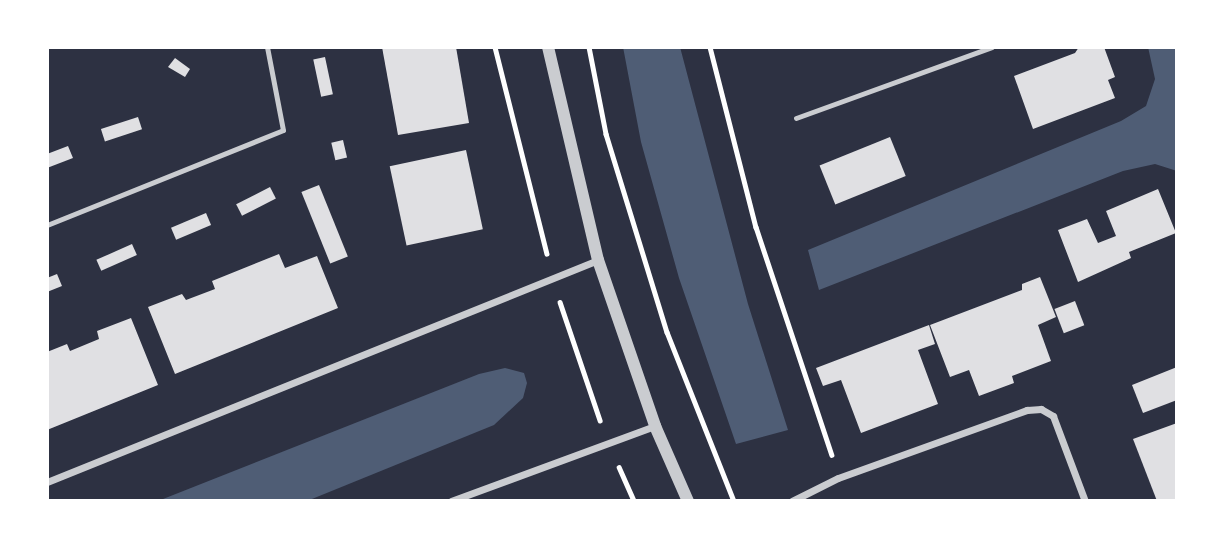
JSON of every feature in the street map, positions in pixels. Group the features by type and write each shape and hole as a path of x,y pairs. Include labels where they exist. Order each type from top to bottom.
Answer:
{"street":[{"path":"548,47 598,260 655,426 688,501"},
{"path":"47,482 598,260"},
{"path":"792,501 838,478 1027,410 1041,409 1053,416 1085,501"},
{"path":"452,501 655,426"}],"lane":[{"path":"47,225 283,131 267,47"},
{"path":"796,118 992,47"}],"path":[{"path":"589,47 606,134 667,332 734,501"},
{"path":"710,47 756,227 826,430 838,478"}],"water":[{"path":"623,47 680,47 748,304 788,430 736,444 679,278 641,142"},
{"path":"1148,47 1177,47 1177,171 1155,164 1123,171 819,290 808,250 1121,121 1146,106 1155,79"},
{"path":"505,368 524,373 527,383 523,398 494,425 307,501 158,501 479,374"}],"building":[{"path":"382,47 456,47 469,123 398,135"},
{"path":"1079,47 1104,47 1115,77 1108,80 1115,98 1033,129 1014,76 1075,53"},
{"path":"325,57 333,94 321,97 313,59"},
{"path":"175,58 190,69 185,77 168,67"},
{"path":"138,117 142,129 105,141 101,129"},
{"path":"890,137 906,176 835,204 820,165"},
{"path":"343,140 347,158 335,160 331,143"},
{"path":"68,146 73,158 47,168 47,154"},
{"path":"466,150 483,229 407,245 390,166"},
{"path":"319,185 348,256 330,264 301,192"},
{"path":"270,187 276,199 242,216 236,204"},
{"path":"1158,189 1176,233 1129,252 1131,258 1078,282 1058,230 1087,219 1098,243 1116,236 1106,211"},
{"path":"206,213 211,225 176,240 171,228"},
{"path":"132,244 137,255 101,271 96,260"},
{"path":"279,254 285,268 317,256 338,308 175,374 148,307 182,294 186,300 215,289 212,281"},
{"path":"57,274 62,286 47,292 47,278"},
{"path":"1040,277 1056,317 1038,325 1051,361 1012,376 1014,383 979,396 969,370 950,377 930,325 1022,290 1022,284"},
{"path":"1075,301 1084,325 1064,333 1054,309"},
{"path":"131,318 158,385 47,430 47,352 67,344 70,351 99,339 97,331"},
{"path":"929,325 935,344 918,350 938,404 861,433 841,380 823,386 816,368"},
{"path":"1177,367 1177,400 1143,413 1132,385"},
{"path":"1177,423 1177,501 1157,501 1133,439"}]}
